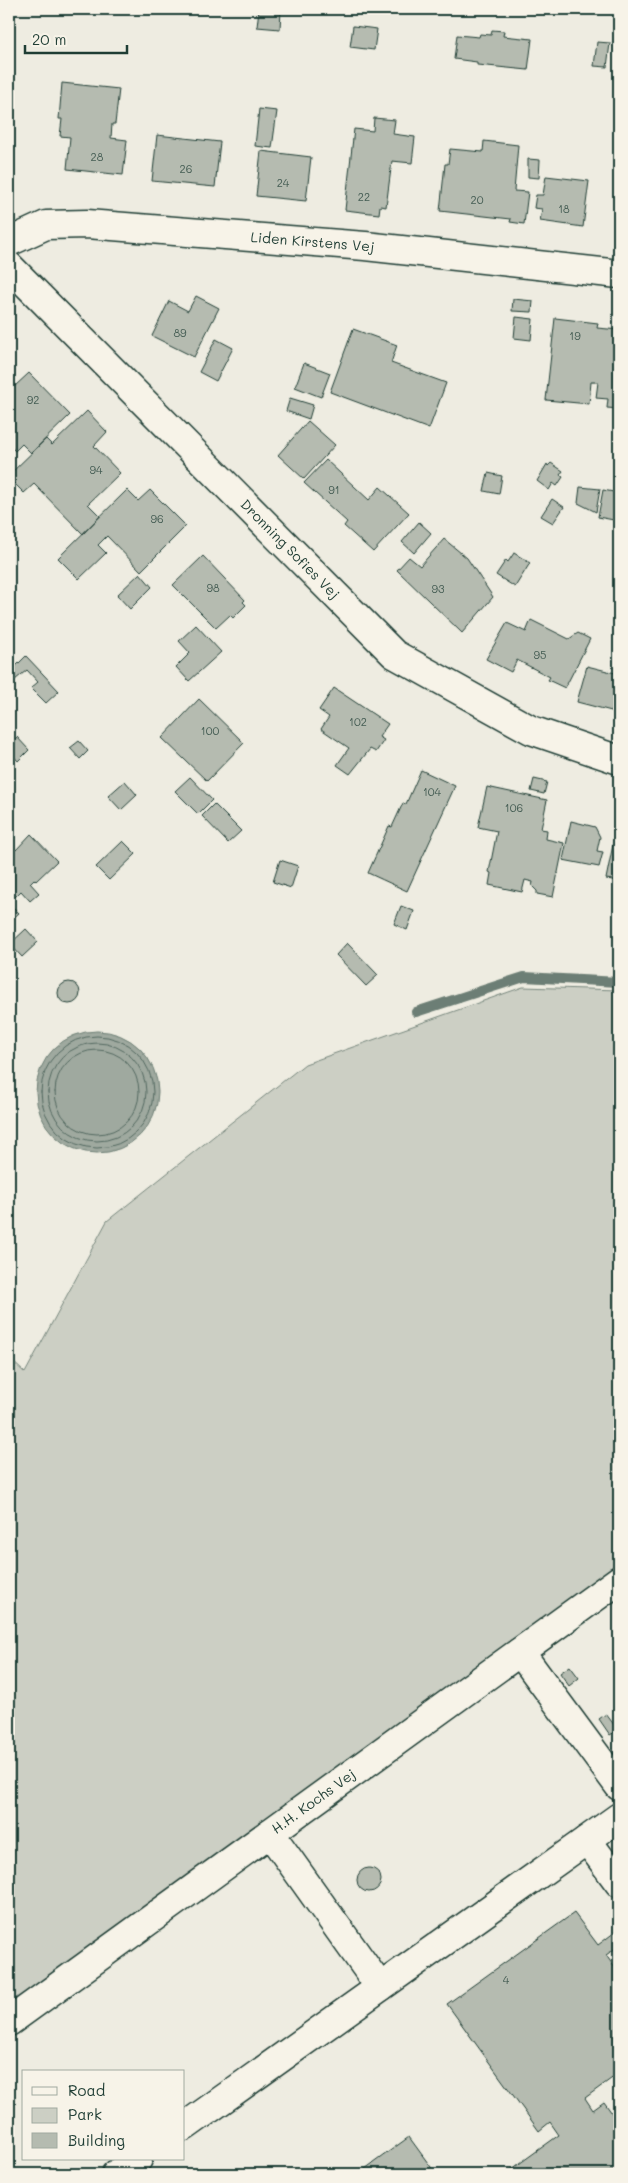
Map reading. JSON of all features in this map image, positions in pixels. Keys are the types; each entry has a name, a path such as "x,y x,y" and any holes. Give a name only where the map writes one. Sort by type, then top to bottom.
{"street":[{"name":"Liden Kirstens Vej","path":"9,242 46,225 87,224 365,246 619,274"},
{"name":"Dronning Sofies Vej","path":"9,266 394,654 531,730 619,760"},
{"name":"H.H. Kochs Vej","path":"9,2022 619,1580"},
{"path":"520,1652 619,1786"},
{"path":"185,2126 619,1817"},
{"path":"270,1833 380,1987"},
{"path":"587,1840 619,1883"},
{"path":"116,2174 137,2160"}],"green space":[{"path":"523,987 619,990 619,1571 9,2004 9,1358 25,1373 107,1221 305,1064"}],"water":[{"path":"97,1031 109,1032 120,1036 140,1049 153,1069 157,1080 157,1104 153,1115 140,1135 120,1148 109,1152 97,1153 85,1152 74,1148 54,1135 41,1115 37,1104 36,1092 37,1080 41,1069 54,1049 74,1036 85,1032"}],"building":[{"path":"259,9 281,10 280,29 257,27"},
{"path":"353,26 377,29 374,50 350,47"},
{"path":"492,30 504,31 503,36 532,39 528,70 477,65 477,62 454,59 457,35 479,37 480,34 491,35"},
{"path":"597,42 610,43 607,67 594,66"},
{"path":"62,83 119,89 115,124 112,124 111,138 127,140 123,175 67,169 70,137 60,136 62,119 59,119"},
{"path":"259,109 277,111 272,148 255,146"},
{"path":"374,118 395,120 393,134 415,137 412,163 392,161 386,207 380,206 379,214 345,210 354,129 373,131"},
{"path":"157,135 220,142 215,187 152,181"},
{"path":"484,141 518,145 514,191 528,192 524,224 510,222 511,219 440,211 445,164 448,164 450,149 483,152"},
{"path":"261,151 311,157 306,201 256,196"},
{"path":"528,159 540,160 539,178 528,177"},
{"path":"546,176 589,181 583,227 540,221 542,209 534,208 536,195 543,195"},
{"path":"196,296 219,308 194,357 152,336 169,301 188,311"},
{"path":"513,299 533,301 532,312 512,311"},
{"path":"516,317 533,319 531,340 514,338"},
{"path":"555,318 598,323 597,328 619,330 619,409 607,408 608,399 596,398 598,382 591,382 589,404 546,400"},
{"path":"353,329 397,345 391,363 446,383 429,429 330,392"},
{"path":"216,339 233,348 216,381 199,372"},
{"path":"304,363 330,373 321,397 295,387"},
{"path":"29,373 70,415 31,453 22,444 15,451 9,445 9,380 15,386"},
{"path":"290,398 313,405 309,419 286,411"},
{"path":"87,411 107,432 94,446 120,473 88,504 100,516 83,534 34,484 24,493 9,478 9,475 46,439 52,445"},
{"path":"308,421 335,445 304,479 278,455"},
{"path":"326,460 369,500 380,487 409,513 373,552 344,526 347,522 304,483"},
{"path":"551,463 563,471 560,475 563,477 557,486 553,483 549,490 537,481 547,464 548,466"},
{"path":"488,473 502,476 499,494 484,491"},
{"path":"580,487 600,489 596,512 578,503"},
{"path":"127,490 138,501 150,490 186,526 141,571 107,536 98,545 106,553 79,579 58,558"},
{"path":"603,490 619,493 619,521 598,517"},
{"path":"552,499 564,507 553,523 541,516"},
{"path":"419,522 431,533 414,553 402,542"},
{"path":"444,539 467,558 493,597 462,633 397,570 409,557 420,566"},
{"path":"514,553 530,563 515,587 496,575 506,560 508,562"},
{"path":"203,556 245,600 243,602 246,605 233,618 230,615 216,628 173,585"},
{"path":"140,573 152,587 130,609 117,595"},
{"path":"531,620 569,639 578,633 590,639 565,688 548,680 550,677 517,660 511,672 486,659 507,623 526,632"},
{"path":"196,625 221,652 189,681 176,667 190,653 179,641"},
{"path":"26,656 59,691 46,703 31,688 38,682 27,670 9,685 9,673"},
{"path":"619,659 619,713 577,702 587,666 615,673"},
{"path":"334,688 388,724 379,737 384,740 376,752 370,749 350,774 337,765 349,748 321,729 329,717 319,710"},
{"path":"199,699 244,743 207,781 162,738"},
{"path":"17,737 29,750 18,761 9,751 9,744"},
{"path":"79,741 88,751 80,759 70,748"},
{"path":"421,770 455,786 407,891 368,873 389,826 392,827 403,803 406,804"},
{"path":"190,777 212,800 198,814 175,791"},
{"path":"534,779 547,782 544,794 531,791"},
{"path":"125,781 137,795 121,810 108,796"},
{"path":"487,787 547,800 541,829 547,830 546,839 564,843 553,897 537,894 537,891 532,886 533,882 525,880 522,892 489,885 491,873 489,872 497,831 478,827"},
{"path":"214,804 241,831 228,843 202,816"},
{"path":"571,821 595,827 600,837 597,851 603,852 599,867 563,860"},
{"path":"617,825 619,826 619,881 606,879"},
{"path":"31,834 57,861 36,881 34,879 30,883 39,893 30,901 21,891 9,903 9,842 16,850"},
{"path":"123,841 136,854 109,880 96,867"},
{"path":"280,860 298,866 291,888 273,882"},
{"path":"9,903 19,913 9,922"},
{"path":"401,906 414,911 407,930 394,924"},
{"path":"26,929 38,942 22,957 10,944"},
{"path":"347,943 378,975 366,986 336,955"},
{"path":"69,982 77,985 80,993 77,1001 69,1004 61,1001 58,993 61,985"},
{"path":"570,1666 579,1678 569,1686 560,1673"},
{"path":"606,1714 618,1730 610,1735 599,1719"},
{"path":"369,1868 378,1871 381,1880 378,1889 369,1892 360,1889 357,1880 360,1871"},
{"path":"574,1913 598,1945 619,1929 619,1946 606,1955 619,1974 619,2073 585,2098 593,2110 604,2102 619,2123 619,2174 505,2174 559,2135 550,2122 539,2131 447,2004"},
{"path":"409,2137 436,2174 358,2174"}],"waterway":[{"path":"416,1012 524,977 619,982"}]}
